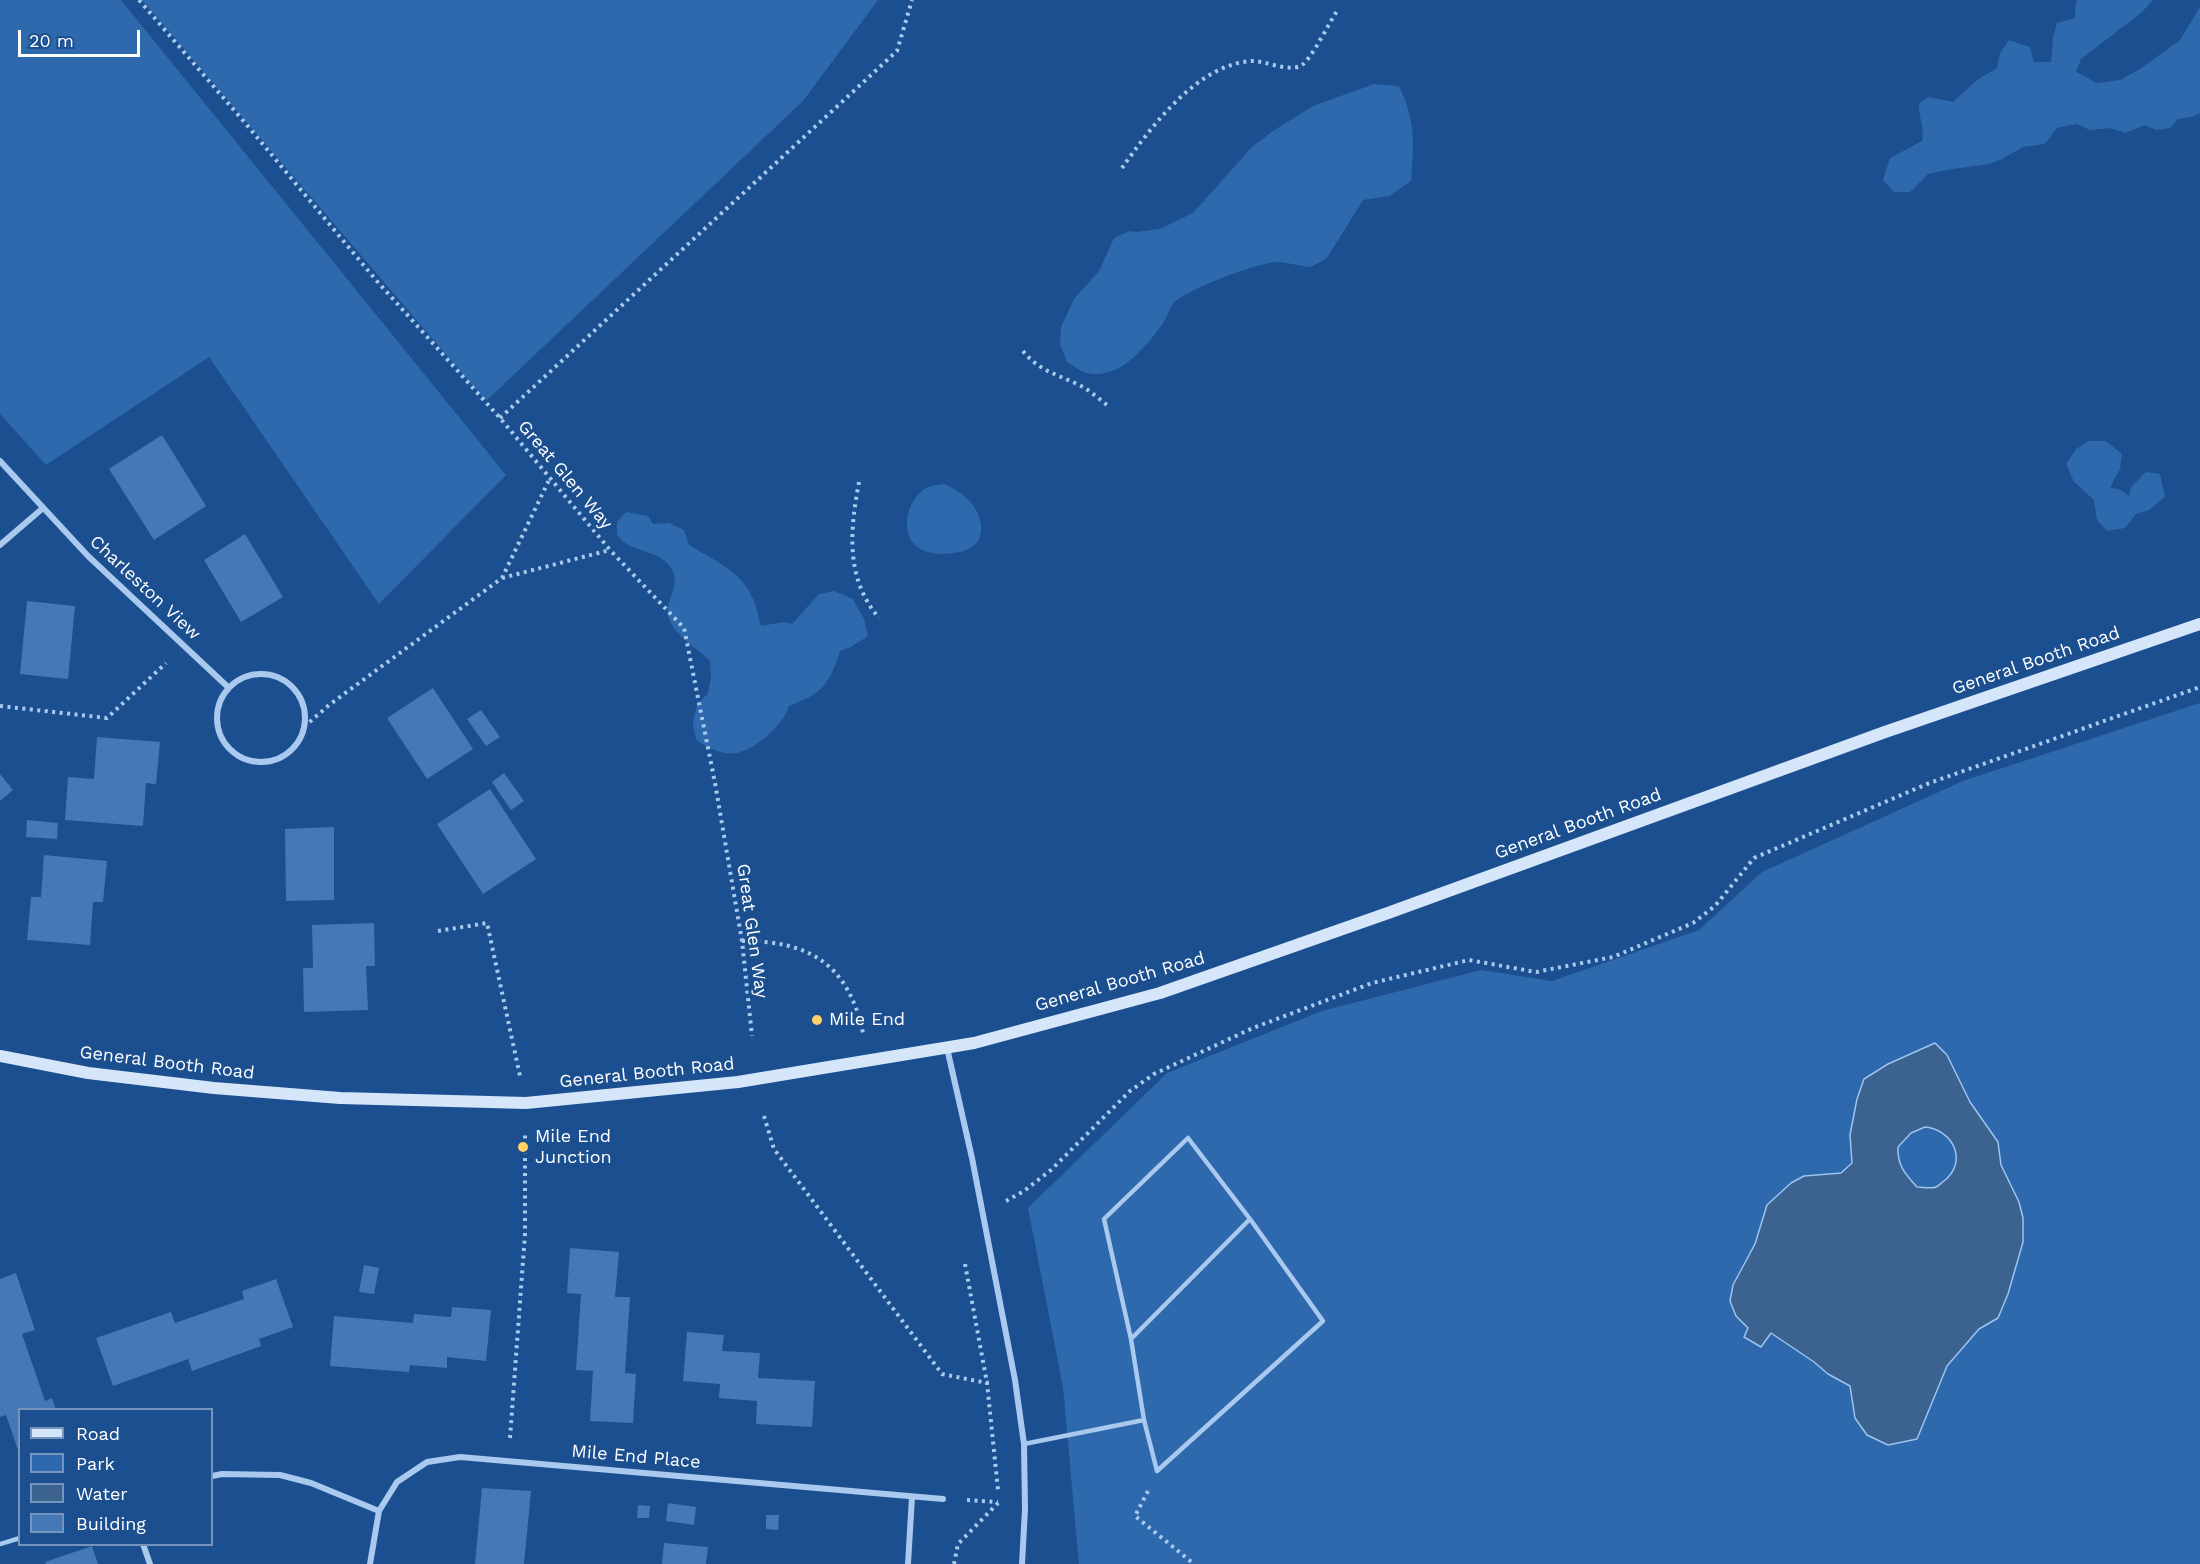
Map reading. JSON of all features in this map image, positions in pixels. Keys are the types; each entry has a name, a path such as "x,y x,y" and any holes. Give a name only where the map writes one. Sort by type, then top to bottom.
{"street":[{"name":"Charleston View","path":"0,461 88,556 229,688"},
{"path":"0,545 43,508"},
{"name":"General Booth Road","path":"0,1056 88,1073 214,1088 340,1098 526,1103 738,1082 947,1048 1160,993 1388,913 1885,732 2200,624"},
{"path":"254,674 268,674 293,687 301,699 305,712 304,727 300,738 281,756 269,761 255,761 243,757 228,745 218,727 221,699 240,679 254,674"},
{"path":"947,1048 985,1223 1015,1380 1024,1444 1025,1509 1022,1564"},
{"name":"Mile End Place","path":"370,1564 379,1511 397,1482 427,1462 460,1457 943,1498"},
{"path":"213,1476 280,1475 311,1483 379,1511"},
{"path":"908,1564 912,1497"},
{"path":"143,1546 150,1564"}],"lane":[{"path":"1188,1138 1250,1220 1323,1321 1157,1471 1144,1420 1131,1339 1104,1220 1188,1138"},
{"path":"1131,1339 1250,1220"},
{"path":"1024,1444 1144,1420"},
{"path":"0,1545 18,1539"}],"path":[{"path":"139,0 376,280 500,418"},
{"name":"Great Glen Way","path":"753,1036 742,941 715,783 684,628 610,550 500,418 897,51 912,0"},
{"path":"1122,168 1160,119 1213,72 1230,64 1253,61 1292,68 1303,65 1337,11"},
{"path":"1023,351 1039,367 1076,383 1107,405"},
{"path":"502,578 550,478"},
{"path":"859,482 853,515 856,578 879,618"},
{"path":"304,727 329,705 502,578 610,550"},
{"path":"0,706 106,718 184,646"},
{"path":"985,1223 1008,1216 1005,1202 1024,1191 1051,1170 1131,1091 1154,1074 1253,1028 1372,983 1469,960 1536,972 1613,957 1693,923 1714,906 1754,858 1927,784 2200,687"},
{"path":"438,931 487,923 526,1103 525,1234 509,1461"},
{"path":"742,941 761,941 792,946 822,958 846,985 860,1016 869,1060"},
{"path":"764,1116 774,1149 942,1374 987,1383"},
{"path":"964,1259 987,1383 999,1502"},
{"path":"1157,1471 1135,1516 1194,1564"},
{"path":"943,1498 999,1502"},
{"path":"954,1564 958,1544 999,1502"}],"green space":[{"path":"0,0 121,0 506,475 379,604 209,357 46,465 0,414"},
{"path":"142,0 878,0 803,101 486,401"},
{"path":"2153,0 2141,13 2081,59 2076,72 2097,83 2120,80 2140,69 2180,40 2200,7 2200,113 2178,119 2170,128 2156,130 2145,125 2125,133 2111,128 2090,130 2076,124 2057,128 2045,144 2023,147 1989,164 1928,174 1910,192 1894,192 1883,180 1890,158 1922,141 1919,103 1929,97 1953,102 1977,80 1997,68 2000,53 2009,40 2030,47 2034,62 2051,62 2057,23 2075,18 2076,1"},
{"path":"1374,84 1399,86 1405,99 1412,132 1411,181 1389,196 1363,200 1327,258 1311,267 1279,262 1257,266 1224,277 1181,297 1174,303 1149,342 1131,360 1110,372 1087,373 1067,362 1060,344 1061,327 1074,299 1099,271 1114,238 1130,231 1160,229 1193,213 1252,147 1273,131 1313,106"},
{"path":"2089,441 2106,441 2122,454 2120,469 2110,488 2119,489 2129,496 2131,487 2146,472 2160,474 2165,497 2149,510 2136,514 2125,528 2107,531 2097,520 2094,500 2074,482 2066,464 2076,449"},
{"path":"945,484 968,499 974,506 981,522 980,537 976,544 960,552 932,553 918,548 912,541 908,533 908,514 917,496 924,489"},
{"path":"626,512 648,516 653,524 669,523 684,530 689,545 726,567 742,581 754,602 761,626 783,622 792,624 819,594 834,591 853,599 864,619 868,636 840,651 832,672 823,686 810,697 789,706 781,721 761,741 732,754 705,745 696,740 693,723 697,705 708,693 711,677 710,661 683,638 670,621 668,608 675,581 671,568 659,557 629,545 617,534 617,522"},
{"path":"2200,703 2200,1564 1079,1564 1063,1387 1028,1208 1167,1073 1322,1011 1481,970 1552,981 1699,930 1762,872 1963,781"}],"water":[{"path":"1935,1043 1947,1055 1970,1102 1998,1142 2001,1165 2019,1202 2023,1218 2023,1242 2008,1294 1998,1318 1979,1329 1947,1366 1917,1439 1888,1445 1867,1435 1855,1418 1850,1386 1828,1374 1771,1333 1761,1347 1744,1337 1748,1328 1736,1316 1730,1301 1733,1285 1755,1244 1767,1205 1791,1183 1804,1176 1841,1173 1852,1163 1850,1135 1857,1099 1864,1079 1888,1064","holes":["1925,1127 1935,1129 1950,1140 1956,1156 1955,1165 1951,1173 1937,1187 1917,1187 1903,1169 1898,1147 1911,1133"]}],"building":[{"path":"162,435 206,506 154,540 109,469"},
{"path":"245,534 283,597 241,622 204,560"},
{"path":"27,601 75,606 68,679 20,674"},
{"path":"433,688 473,749 427,779 387,718"},
{"path":"481,710 500,737 486,746 467,719"},
{"path":"97,737 160,742 156,784 146,783 143,826 65,820 68,777 94,779"},
{"path":"504,773 524,801 511,810 492,782"},
{"path":"0,774 13,790 0,801"},
{"path":"490,789 536,859 483,894 437,824"},
{"path":"27,820 58,823 57,839 26,837"},
{"path":"334,827 334,900 286,901 285,829"},
{"path":"44,855 107,861 103,902 93,902 90,945 27,940 31,897 41,897"},
{"path":"374,923 375,966 366,966 368,1010 304,1012 303,968 313,968 312,925"},
{"path":"570,1248 619,1252 615,1297 630,1297 625,1373 636,1374 633,1423 590,1421 593,1371 576,1370 581,1294 567,1293"},
{"path":"364,1265 379,1268 374,1294 359,1292"},
{"path":"16,1273 35,1330 22,1334 45,1401 52,1398 55,1408 18,1408 18,1450 6,1415 0,1417 0,1279"},
{"path":"276,1279 293,1327 259,1339 261,1346 192,1371 188,1359 113,1386 96,1338 171,1312 175,1323 244,1299 242,1291"},
{"path":"452,1307 491,1310 486,1361 447,1357 447,1368 410,1365 409,1372 330,1366 334,1316 413,1323 414,1314 451,1317"},
{"path":"687,1332 724,1335 722,1351 760,1353 758,1378 815,1381 812,1427 756,1424 757,1401 719,1398 720,1384 683,1381"},
{"path":"482,1488 531,1491 524,1564 475,1564"},
{"path":"668,1503 696,1507 694,1525 666,1521"},
{"path":"638,1505 650,1506 649,1518 637,1518"},
{"path":"766,1515 779,1515 778,1530 766,1529"},
{"path":"664,1543 708,1547 706,1564 662,1564"},
{"path":"92,1546 98,1564 46,1564 45,1562"}],"place":[{"name":"Mile End","path":"817,1020"},
{"name":"Mile End Junction","path":"523,1147"}]}
